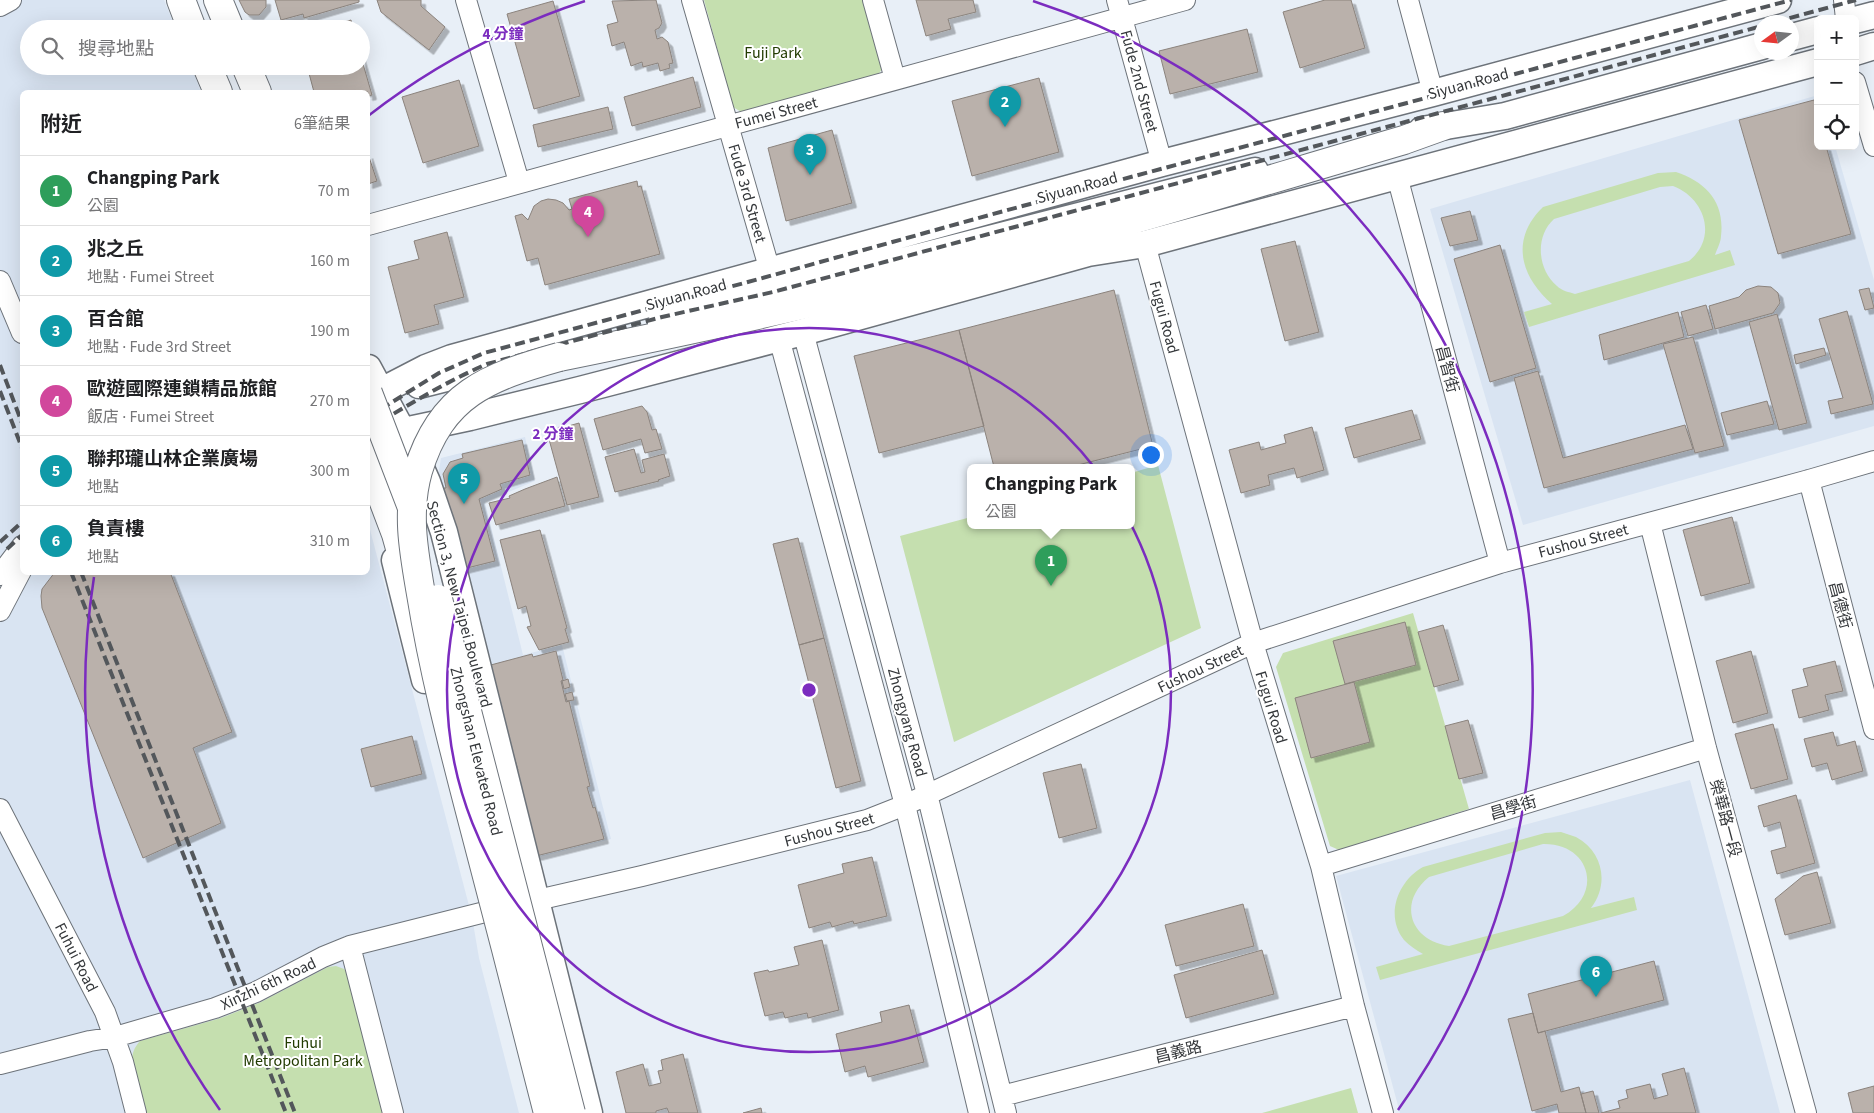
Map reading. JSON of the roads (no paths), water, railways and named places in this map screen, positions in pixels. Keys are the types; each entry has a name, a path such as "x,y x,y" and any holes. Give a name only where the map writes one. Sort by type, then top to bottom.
{"highway":[{"path":"181,0 189,20"},
{"path":"201,0 209,20"},
{"path":"218,0 226,20"},
{"path":"211,75 217,90"},
{"path":"231,75 237,90"},
{"path":"250,75 256,90"},
{"path":"440,695 425,621 412,538 411,511 418,471 433,436 448,413 463,396 482,384 503,374 559,357 697,329 951,269 1085,233 1367,151 1443,126"},
{"name":"Zhongshan Elevated Road","path":"372,394 424,545 571,1113"},
{"name":"Zhongshan Elevated Road","path":"370,445 440,695 548,1113"}],"main road":[{"path":"169,0 177,20"},
{"path":"226,0 234,20"},
{"name":"Siyuan Road","path":"372,394 452,358 1162,163 1778,0"},
{"path":"1859,19 1874,15"},
{"path":"1799,35 1814,31"},
{"path":"1859,51 1874,46"},
{"name":"Siyuan Road","path":"372,394 420,385 1403,133 1505,116 1754,48"},
{"name":"Siyuan Road","path":"370,442 404,431 544,399 791,335 1088,253 1145,244 1814,63"},
{"path":"1513,71 1561,101"},
{"path":"199,75 205,90"},
{"path":"257,75 263,90"},
{"name":"Siyuan Road","path":"1088,253 1147,228 1410,156 1505,116"},
{"name":"Section 3, New Taipei Boulevard","path":"370,381 372,394 404,431 427,482 444,532 589,1113"},
{"path":"370,426 372,394"},
{"name":"Section 3, New Taipei Boulevard","path":"370,444 407,529 496,909 536,1113"},
{"name":"Section 3, New Taipei Boulevard","path":"370,475 496,909 560,1113"}],"street":[{"path":"0,6 11,0"},
{"path":"466,0 519,182"},
{"name":"Fude 3rd Street","path":"692,0 770,271"},
{"path":"873,0 895,79"},
{"name":"Fumei Street","path":"370,224 895,79 1120,8 1185,0"},
{"path":"1408,0 1432,93"},
{"path":"1844,0 1846,15"},
{"name":"Fude 2nd Street","path":"1120,8 1162,163"},
{"path":"1859,95 1874,146"},
{"name":"昌智街","path":"1397,176 1500,563"},
{"name":"Fugui Road","path":"1145,244 1253,643 1321,866 1354,1006 1383,1113"},
{"path":"0,281 20,328"},
{"name":"Zhongyang Road","path":"791,335 927,794 1004,1105"},
{"name":"Zhongyang Road","path":"791,335 979,1113"},
{"name":"Fushou Street","path":"536,900 867,820 905,805 1253,643 1500,563 1874,461"},
{"name":"昌德街","path":"1809,480 1874,729"},
{"name":"榮華路一段","path":"1650,523 1706,748 1806,1113"},
{"path":"0,575 20,549"},
{"path":"0,611 20,573"},
{"name":"昌學街","path":"1321,866 1706,748"},
{"name":"Fuhui Road","path":"0,809 105,1012 115,1037 136,1113"},
{"name":"Xinzhi 6th Road","path":"0,1064 115,1037 224,1005 256,992 350,946 536,900"},
{"path":"350,946 393,1113"},
{"name":"昌義路","path":"1004,1105 1354,1006"}],"railway":[{"path":"370,416 439,373 484,353 1004,211 1791,0"},
{"path":"1799,15 1856,0"},
{"path":"370,428 441,386 487,364 662,317 773,292 1754,28"},
{"path":"0,365 20,418"},
{"path":"0,391 20,443"},
{"path":"0,542 20,524"},
{"path":"7,549 20,537"},
{"path":"72,575 286,1113"},
{"path":"82,575 295,1113"}],"place":[{"name":"兆之丘","path":"1005,127"},
{"name":"百合館","path":"810,175"},
{"name":"歐遊國際連鎖精品旅館","path":"588,237"},
{"name":"聯邦瓏山林企業廣場","path":"464,504"},
{"name":"Changping Park","path":"1051,586"},
{"name":"負責樓","path":"1596,997"}],"park label":[{"name":"Fuji Park","path":"773,52"},
{"name":"Fuhui Metropolitan Park","path":"303,1051"}]}
